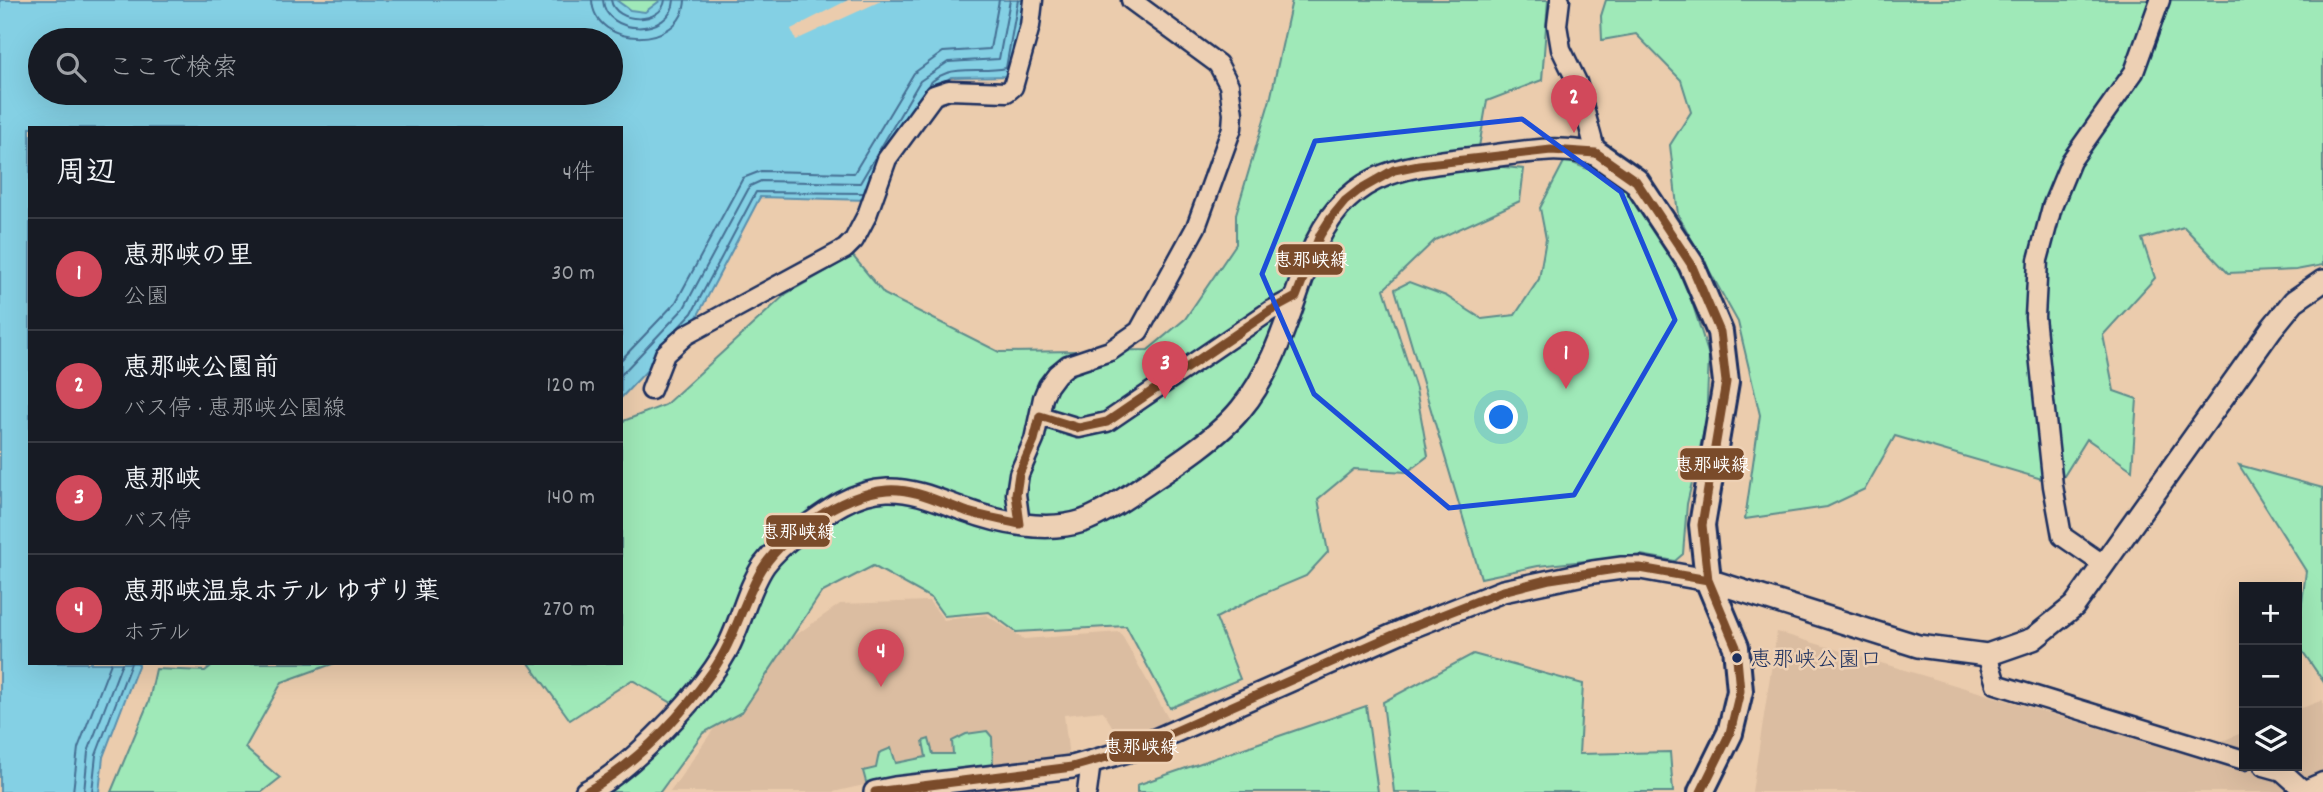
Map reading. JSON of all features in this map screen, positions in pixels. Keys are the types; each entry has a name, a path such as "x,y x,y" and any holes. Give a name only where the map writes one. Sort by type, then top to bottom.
{"main road":[{"path":"1596,153 1636,181 1691,264 1720,332 1726,382 1702,525 1708,580 1736,647 1740,691 1730,733 1701,792"}],"street":[{"path":"651,390 665,354 686,335 845,249 854,240 867,215 887,159 934,95 949,90 1007,92 1013,87 1030,26 1033,0"},
{"path":"1020,524 1016,494 1019,474 1034,440 1043,398 1057,374 1068,365 1110,351 1139,331 1196,227 1232,128 1233,114 1228,85 1218,64 1131,0"},
{"path":"586,792 629,761 693,696 725,652 764,565 793,536 830,510 847,500 886,490 915,493 969,512 1020,524 1066,525 1084,521 1128,496 1226,425 1241,409 1271,360 1320,235 1345,201 1359,190 1394,170 1433,163 1551,150 1596,153 1577,82 1561,49 1557,26 1560,0"},
{"path":"2104,565 2062,536 2053,486 2035,317 2038,260 2052,207 2071,161 2134,72 2160,0"},
{"path":"875,792 1091,762 1135,748 1409,628 1503,591 1550,579 1622,568 1640,568 1708,580 1917,646 1987,655 2033,639 2074,606 2272,328 2294,301 2323,281"},
{"path":"1040,416 1079,428 1107,422 1270,310 1296,297"},
{"path":"1987,655 1996,684 2239,758"},
{"path":"1087,792 1091,762"},
{"path":"2282,771 2301,791 2323,782"}],"highlighted area":[{"path":"1522,119 1621,192 1675,320 1574,495 1449,508 1314,394 1262,274 1315,141"}],"shaded area":[{"path":"929,601 944,620 986,615 1024,639 1120,632 1169,720 1121,741 1103,711 1064,715 1069,758 895,778 833,792 670,792 762,659 840,604"},
{"path":"1777,632 2189,755 2239,734 2239,771 2302,771 2302,708 2323,700 2323,775 2289,792 1752,792"}],"green space":[{"path":"587,0 687,0 672,32"},
{"path":"1292,0 1548,0 1542,80 1487,101 1476,164 1524,169 1520,201 1435,240 1384,289 1416,389 1428,456 1407,472 1354,469 1318,499 1328,552 1306,576 1256,597 1216,618 1240,679 1170,708 1126,626 1016,632 989,612 944,616 931,598 873,566 821,593 742,712 703,733 660,792 602,792 689,713 632,680 570,720 530,665 623,665 623,421 665,405 786,294 853,256 884,294 999,352 1148,350 1185,319 1236,244 1236,214 1271,96"},
{"path":"1606,0 2323,0 2323,265 2296,270 2228,273 2184,227 2142,239 2155,278 2103,335 2114,391 2137,399 2132,470 2087,439 2059,484 1895,436 1865,489 1827,507 1745,519 1760,415 1738,322 1678,215 1670,145 1691,112 1681,80 1636,34 1602,40 1601,16"},
{"path":"1565,160 1621,182 1686,283 1709,356 1706,422 1687,504 1683,554 1675,561 1641,555 1538,566 1481,578 1395,289 1409,282 1446,296 1482,319 1515,315 1539,279 1546,239 1540,208"},
{"path":"2239,465 2323,488 2323,681 2302,650 2302,603 2306,571"},
{"path":"1473,654 1583,684 1579,754 1670,752 1673,792 1394,792 1383,702"},
{"path":"212,665 329,665 282,682 245,748 280,778 262,792 111,792 149,701 156,669 205,671"},
{"path":"1366,706 1378,792 1137,792 1137,785"},
{"path":"987,731 992,737 993,766 866,782 863,771 876,768 879,753 891,748 896,763 926,757 923,741 929,739 933,754 953,754 952,741 966,734"}],"water":[{"path":"0,0 616,0 630,10 645,12 661,0 1025,0 1012,76 951,77 931,93 868,200 760,197 697,317 623,396 623,126 28,126 28,665 138,665 103,757 99,792 0,792"}],"pier":[{"path":"848,0 883,0 796,40 791,29"}],"transit line":[{"name":"恵那峡線","path":"586,792 622,768 671,723 719,661 767,561 796,532 832,508 870,493 897,490 918,494 974,514 1020,524 1016,494 1019,474 1034,440 1040,416 1079,428 1107,422 1270,311 1296,297 1320,235 1345,201 1359,190 1394,170 1551,150 1596,153 1636,181 1691,264 1720,332 1726,382 1702,525 1708,580 1736,647 1740,691 1730,733 1701,792"},
{"name":"恵那峡線","path":"875,792 1072,767 1135,749 1409,628 1503,591 1550,579 1622,568 1640,568 1708,580"}],"place":[{"name":"恵那峡公園前","path":"1574,133"},
{"name":"恵那峡の里","path":"1566,389"},
{"name":"恵那峡","path":"1165,399"},
{"name":"恵那峡公園口","path":"1737,658"},
{"name":"恵那峡温泉ホテル ゆずり葉","path":"881,687"}]}
